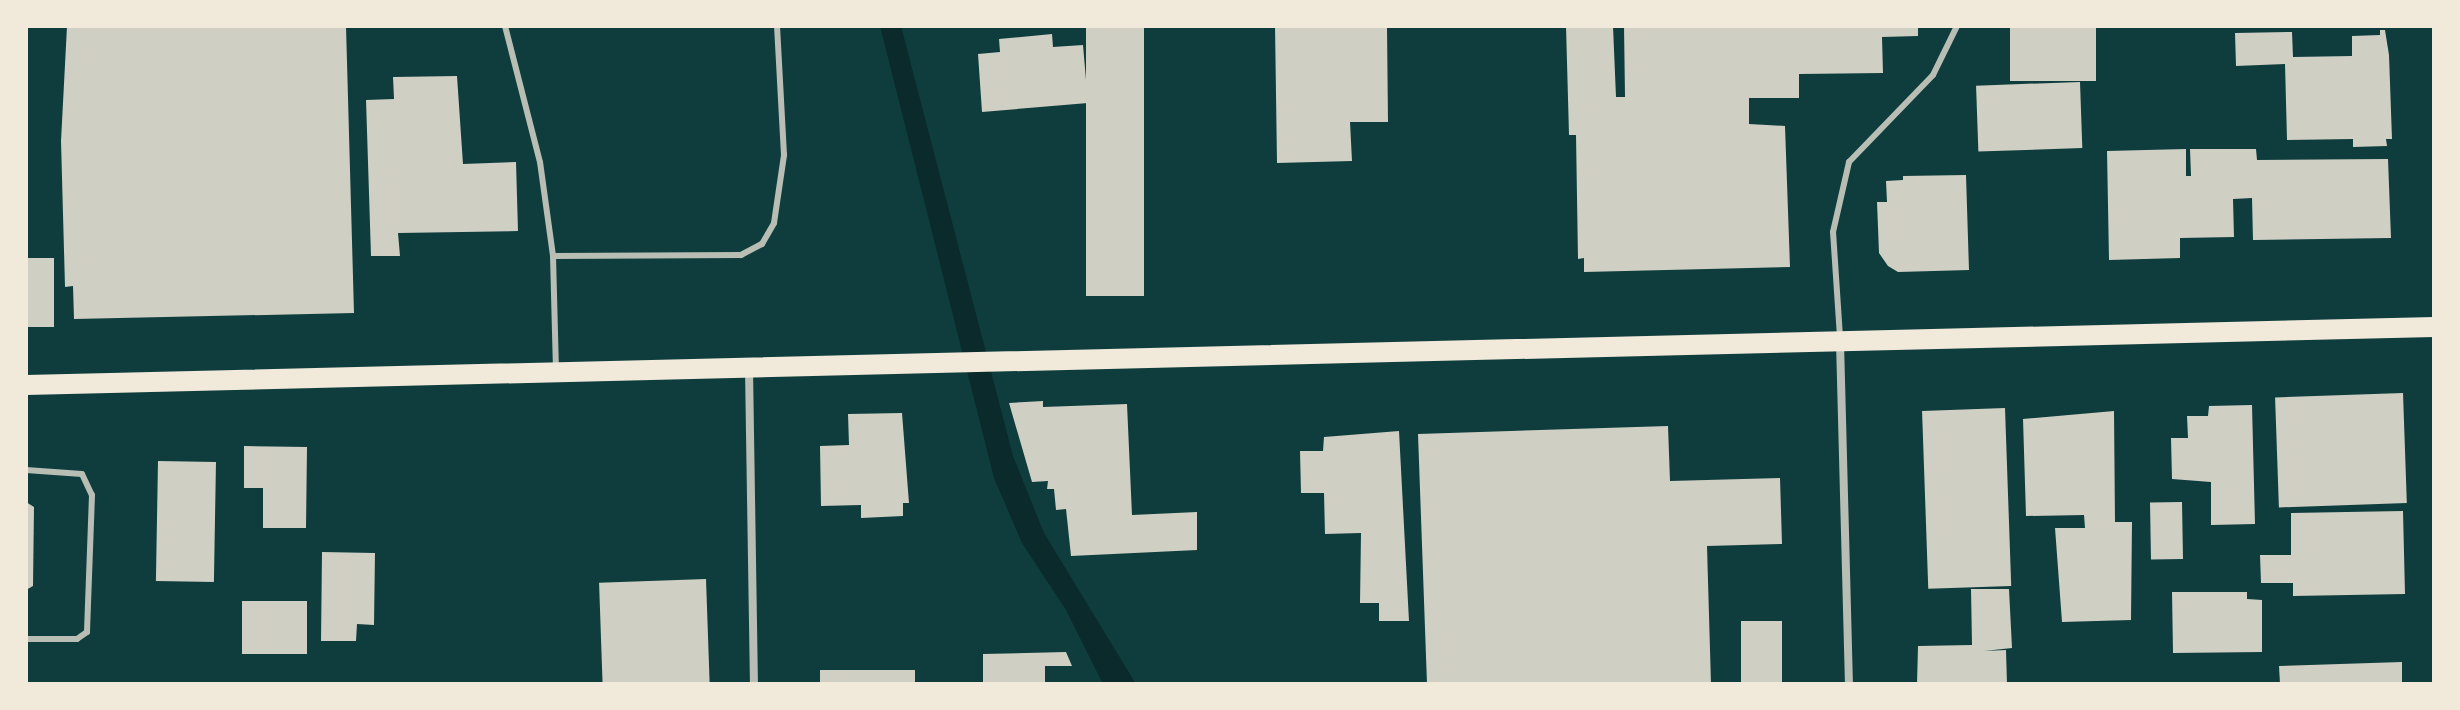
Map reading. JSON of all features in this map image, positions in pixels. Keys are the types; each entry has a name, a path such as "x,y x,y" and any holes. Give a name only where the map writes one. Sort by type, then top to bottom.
{"main road":[{"path":"26,385 2434,327"}],"street":[{"path":"1840,341 1849,684"},
{"path":"749,368 754,684"}],"lane":[{"path":"505,26 540,162 553,256 556,372"},
{"path":"553,256 741,255 762,244 774,223 784,155 777,26"},
{"path":"1840,341 1833,232 1849,162 1933,75 1957,26"},
{"path":"26,470 82,474 92,495 87,632 77,639 26,639"}],"water":[{"path":"880,26 901,26 1013,456 1044,533 1136,684 1103,684 1066,610 1022,543 994,478"}],"building":[{"path":"67,26 346,26 354,313 74,319 73,286 65,287 61,141"},
{"path":"1086,26 1144,26 1144,296 1086,296"},
{"path":"1275,26 1387,26 1388,122 1350,122 1352,161 1277,163"},
{"path":"1566,26 1613,26 1616,97 1625,97 1624,26 1918,26 1918,36 1882,37 1883,73 1799,74 1799,98 1749,98 1749,124 1785,126 1790,267 1584,272 1584,258 1578,259 1576,135 1569,135"},
{"path":"2010,26 2096,26 2096,81 2010,81"},
{"path":"2380,30 2385,30 2389,55 2392,139 2386,139 2387,146 2353,147 2353,139 2287,140 2285,64 2236,66 2235,33 2292,32 2293,57 2352,56 2352,36 2380,35"},
{"path":"1052,34 1053,47 1083,45 1088,103 982,112 978,54 1000,52 999,39"},
{"path":"457,76 463,164 516,162 518,231 398,233 400,256 371,256 366,100 394,99 393,77"},
{"path":"2080,82 2082,148 1978,152 1976,86"},
{"path":"2186,149 2186,176 2191,176 2190,149 2256,149 2257,160 2388,159 2391,238 2253,240 2252,198 2233,199 2234,237 2180,238 2180,258 2109,260 2107,151"},
{"path":"1966,175 1969,270 1898,272 1888,266 1879,253 1877,202 1887,202 1886,181 1903,180 1903,176"},
{"path":"26,258 54,258 54,327 26,327"},
{"path":"2403,393 2407,503 2279,507 2275,397"},
{"path":"1043,401 1043,407 1127,404 1132,515 1197,512 1197,550 1071,556 1066,509 1056,510 1054,489 1047,489 1048,481 1032,482 1009,403"},
{"path":"2252,405 2255,524 2211,525 2211,482 2172,479 2171,438 2188,438 2187,416 2208,416 2209,406"},
{"path":"2005,408 2011,586 1928,589 1922,411"},
{"path":"2114,411 2115,522 2132,522 2131,620 2062,622 2055,528 2085,528 2084,515 2026,516 2023,419"},
{"path":"902,413 909,503 903,503 903,516 861,518 861,505 821,506 820,446 849,445 848,414"},
{"path":"1668,426 1670,481 1780,478 1782,544 1707,546 1711,684 1427,684 1418,434"},
{"path":"1399,431 1409,621 1379,621 1379,603 1360,603 1361,533 1325,534 1324,493 1301,493 1300,451 1323,451 1324,437"},
{"path":"244,446 307,447 306,528 263,528 263,488 244,488"},
{"path":"158,461 216,462 214,582 156,581"},
{"path":"26,502 34,507 33,586 26,590"},
{"path":"2182,502 2183,559 2151,560 2150,503"},
{"path":"2403,511 2405,594 2293,596 2293,583 2261,583 2260,555 2291,555 2291,513"},
{"path":"322,552 375,553 374,625 357,624 356,641 321,641"},
{"path":"706,579 710,684 603,684 599,583"},
{"path":"1971,589 2009,589 2012,648 1984,651 2006,650 2007,684 1917,684 1918,646 1972,645"},
{"path":"2172,592 2247,592 2247,599 2262,600 2262,652 2173,653"},
{"path":"242,601 307,601 307,654 242,654"},
{"path":"1741,621 1782,621 1782,684 1741,684"},
{"path":"1066,652 1072,666 1045,666 1045,684 983,684 983,654"},
{"path":"2402,662 2402,684 2280,684 2279,666"},
{"path":"820,670 915,670 915,684 820,684"}]}
